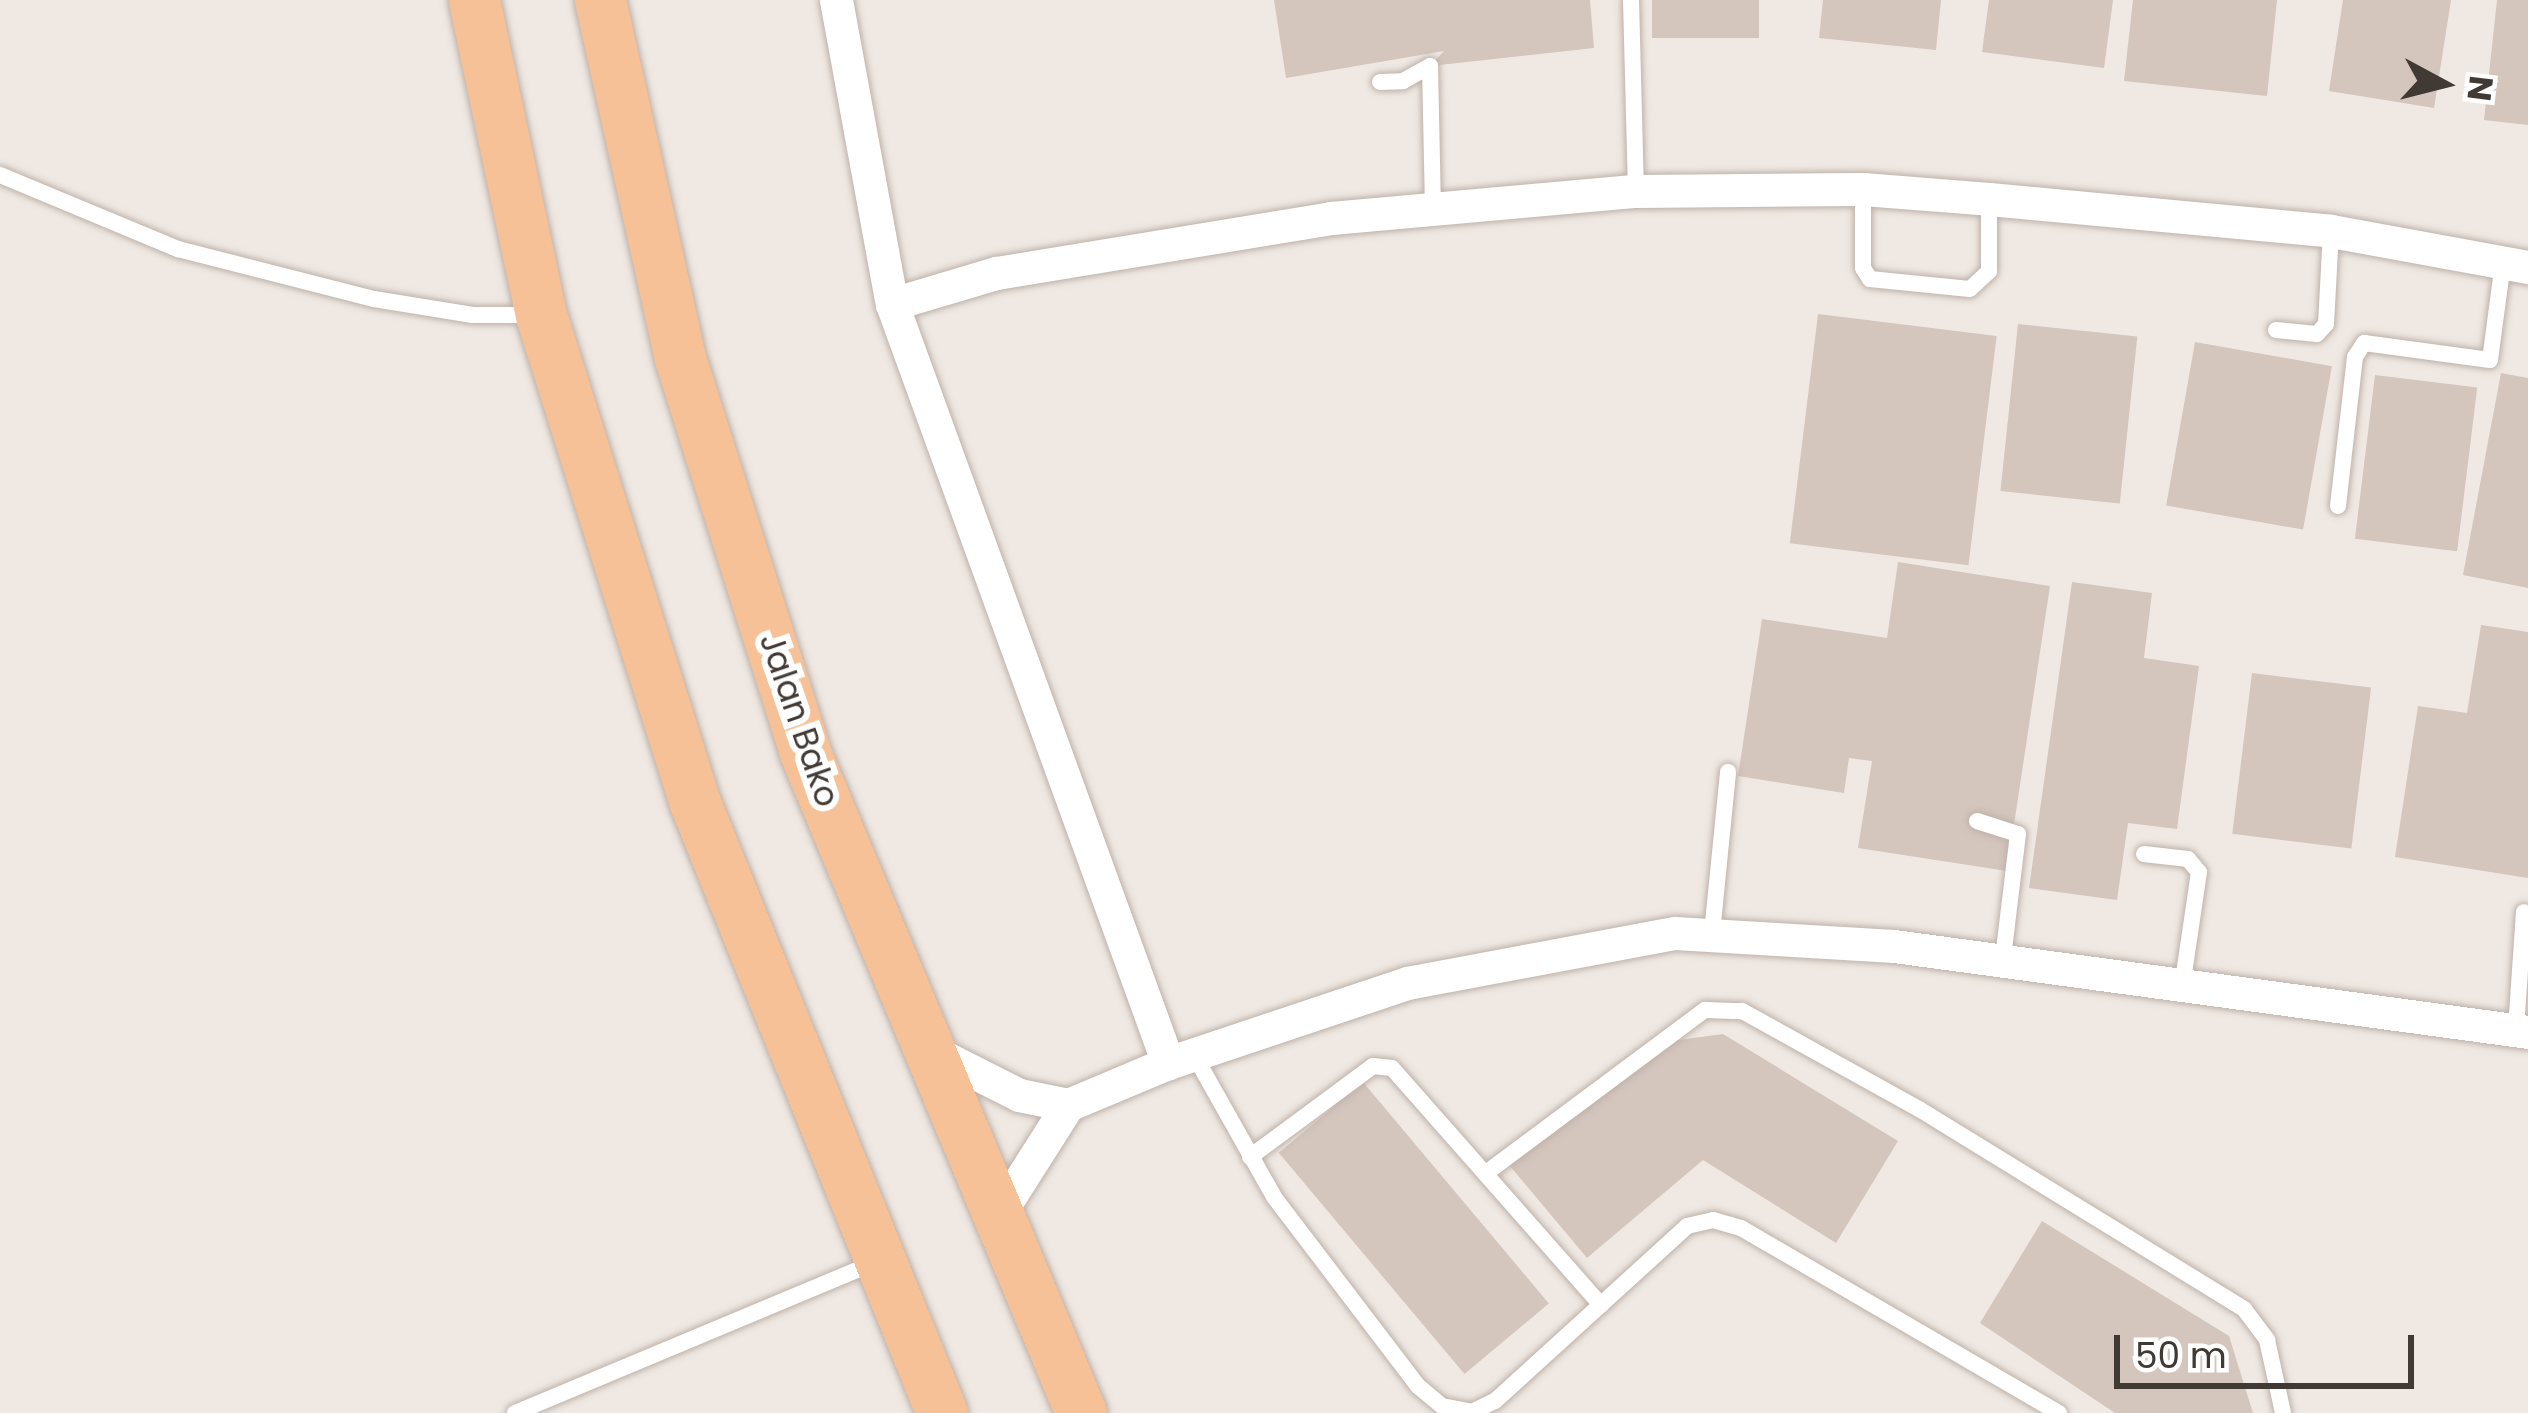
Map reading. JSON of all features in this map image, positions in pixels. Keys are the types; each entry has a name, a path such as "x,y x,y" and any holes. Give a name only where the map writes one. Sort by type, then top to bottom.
{"main road":[{"path":"474,0 541,315 695,802 943,1413"},
{"name":"Jalan Bako","path":"600,0 680,358 804,750 1081,1413"}],"street":[{"path":"836,0 892,304 1180,1058"},
{"path":"892,304 996,272 1433,205 1636,191 1862,189 1989,199 2331,231 2515,265"},
{"path":"932,1051 1018,1095 1068,1105 1180,1058 1407,983 1642,937 1712,933 2003,958 2522,1031"},
{"path":"1000,1212 1068,1105"}],"lane":[{"path":"1631,0 1636,191"},
{"path":"1380,82 1403,81 1430,65 1433,205"},
{"path":"0,175 178,249 330,288 473,315 541,315"},
{"path":"1862,189 1863,268 1870,279 1970,290 1989,271 1989,199"},
{"path":"2276,331 2317,334 2326,325 2331,231"},
{"path":"2338,506 2355,357 2364,343 2490,360 2515,265"},
{"path":"1712,933 1728,772"},
{"path":"1977,821 2018,834 2003,958"},
{"path":"2144,854 2188,859 2199,872 2183,981"},
{"path":"2522,1031 2524,912"},
{"path":"1486,1173 1705,1010 1742,1012 1919,1109 2244,1309 2266,1340 2284,1413"},
{"path":"1180,1058 1418,1386 1442,1406 1484,1408 1687,1226 1724,1221 2059,1413"},
{"path":"1250,1157 1373,1066 1407,1081 1601,1305"},
{"path":"515,1413 879,1261"}],"building":[{"path":"1274,0 1590,0 1594,48 1430,66 1444,51 1286,78"},
{"path":"1652,0 1759,0 1759,38 1652,38"},
{"path":"1823,0 1941,0 1936,50 1819,38"},
{"path":"1989,0 2113,0 2104,68 1982,52"},
{"path":"2133,0 2277,0 2267,96 2124,81"},
{"path":"2343,0 2451,0 2434,108 2329,91"},
{"path":"2497,0 2528,0 2528,125 2484,120"},
{"path":"1818,314 1997,336 1969,565 1790,543"},
{"path":"2018,324 2137,337 2120,504 2000,491"},
{"path":"2195,342 2332,366 2303,530 2166,505"},
{"path":"2501,373 2528,378 2528,588 2463,575"},
{"path":"2375,375 2477,388 2457,551 2355,539"},
{"path":"1898,562 2050,586 2007,871 1858,848 1872,761 1849,758 1844,793 1738,776 1762,619 1887,638"},
{"path":"2072,582 2152,593 2144,658 2199,666 2177,829 2128,823 2117,900 2029,888"},
{"path":"2481,625 2528,632 2528,878 2395,857 2418,706 2467,713"},
{"path":"2252,673 2371,688 2351,848 2232,834"},
{"path":"1723,1034 1898,1141 1836,1243 1703,1160 1587,1258 1504,1159 1664,1042"},
{"path":"1363,1082 1549,1303 1465,1374 1279,1153"},
{"path":"2042,1221 2229,1336 2253,1413 2115,1413 1980,1323"}]}
